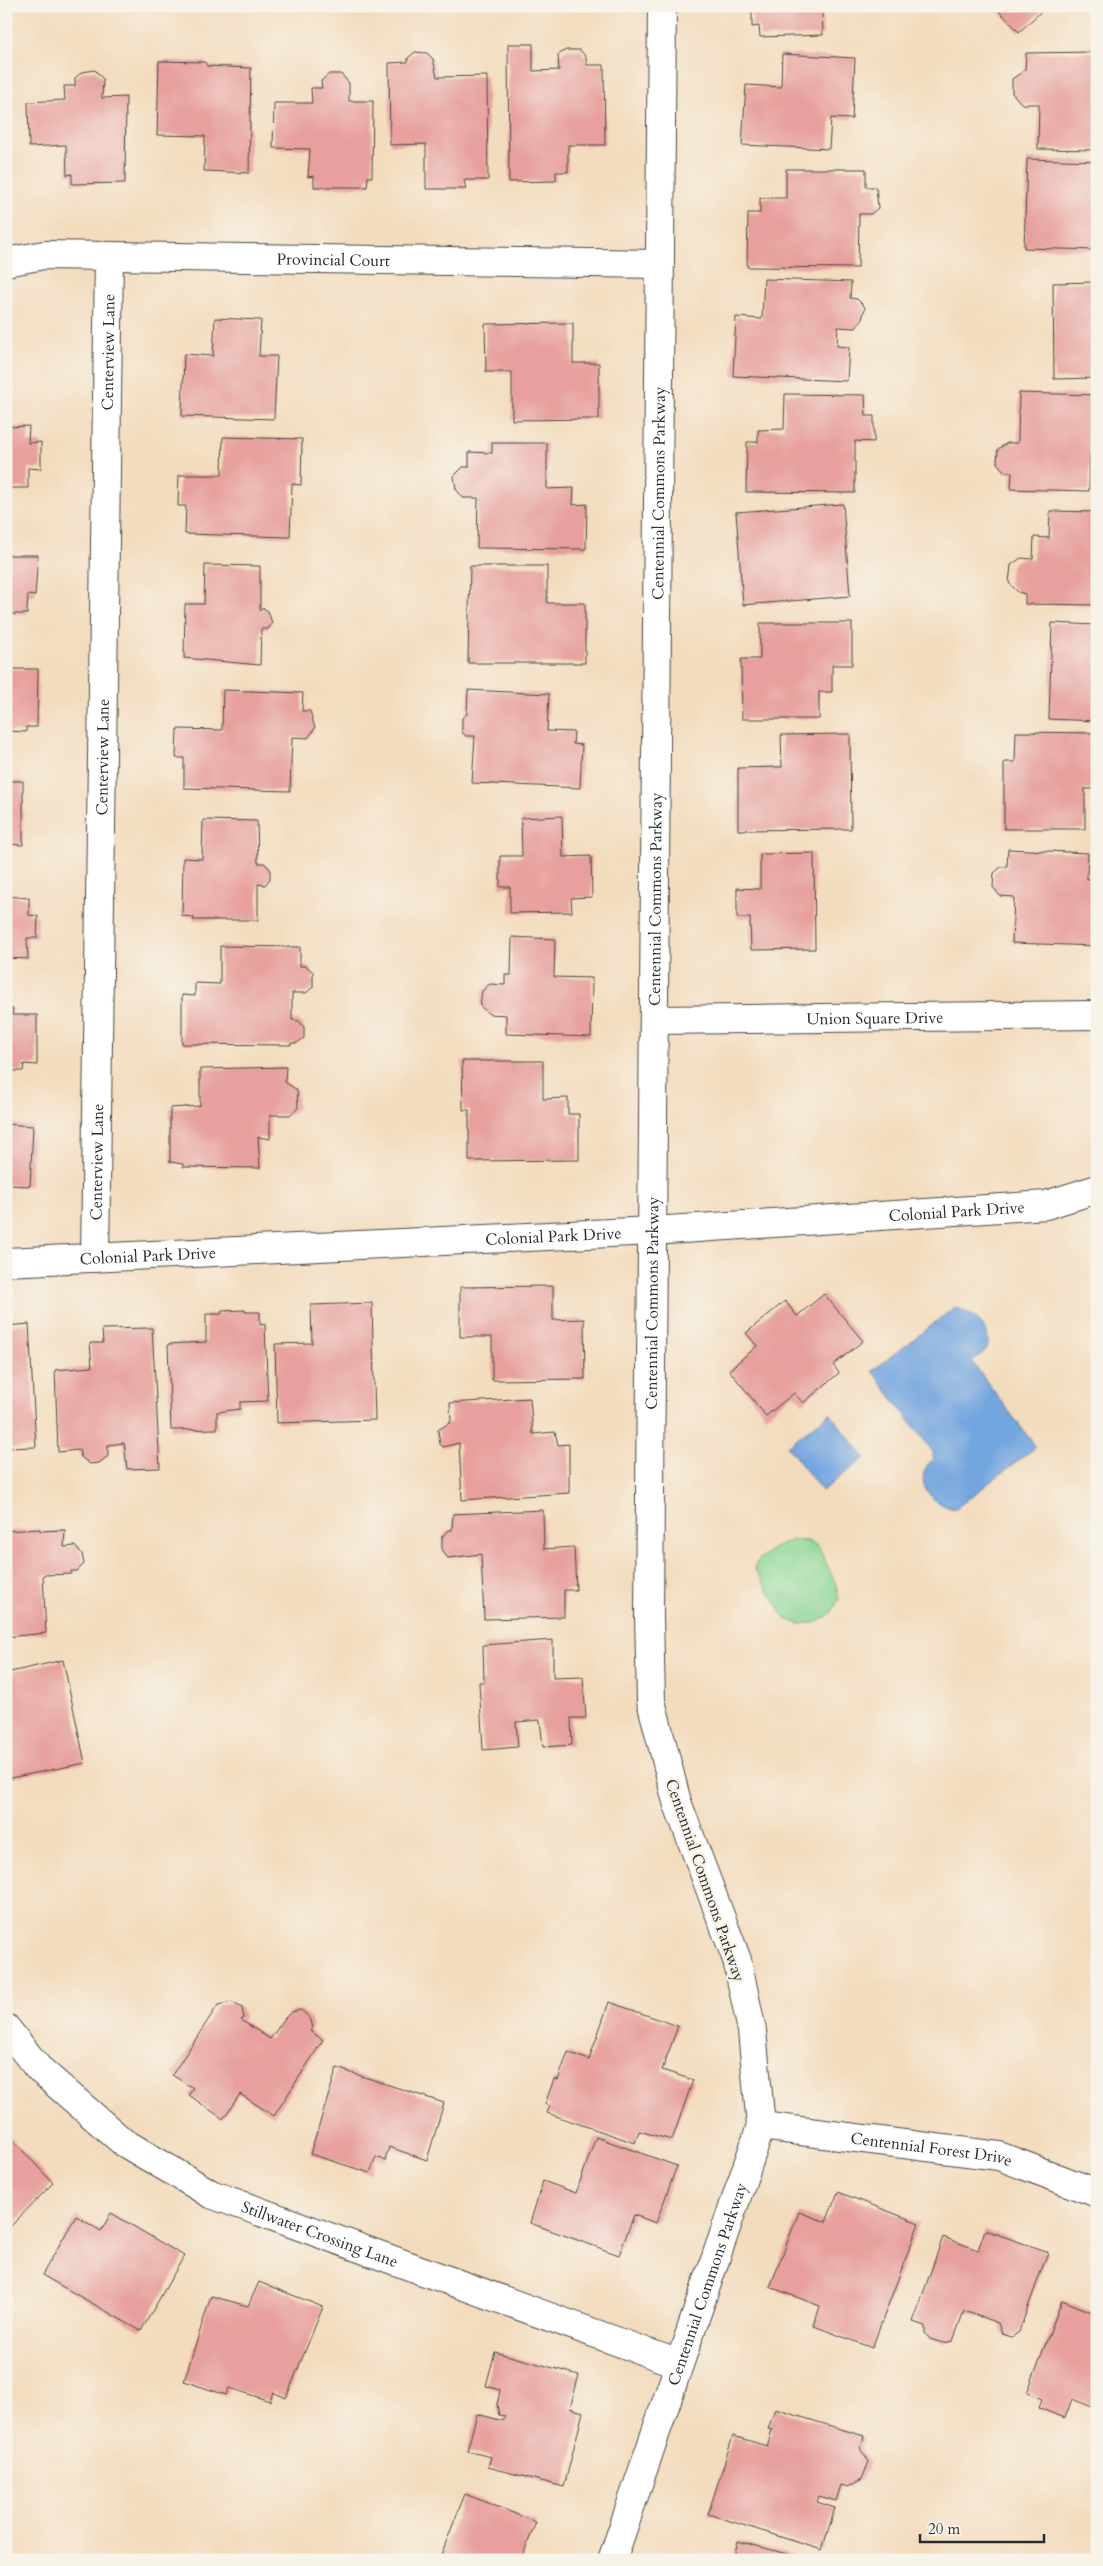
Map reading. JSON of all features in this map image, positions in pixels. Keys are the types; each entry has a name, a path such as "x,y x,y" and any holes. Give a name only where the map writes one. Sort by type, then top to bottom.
{"street":[{"name":"Centennial Commons Parkway","path":"612,2560 761,2126 752,2031 737,1960 677,1802 652,1701 649,1607 662,6"},
{"name":"Provincial Court","path":"6,262 44,255 660,264"},
{"name":"Centerview Lane","path":"95,1258 109,256"},
{"name":"Union Square Drive","path":"654,1020 1097,1015"},
{"name":"Colonial Park Drive","path":"6,1262 652,1231 1046,1205 1097,1190"},
{"name":"Stillwater Crossing Lane","path":"6,2028 38,2068 123,2142 211,2194 679,2364"},
{"name":"Centennial Forest Drive","path":"761,2126 999,2156 1097,2193"}],"green space":[{"path":"792,1540 807,1541 818,1546 835,1582 839,1599 832,1612 815,1623 799,1624 786,1619 754,1568 765,1554"}],"water":[{"path":"955,1307 975,1317 984,1327 988,1341 987,1349 972,1362 1036,1447 955,1509 938,1502 926,1490 923,1482 924,1475 933,1459 933,1452 872,1371"},
{"path":"830,1413 865,1458 822,1491 787,1446"}],"building":[{"path":"752,6 822,6 823,35 760,37 759,26 752,27"},
{"path":"994,6 1047,6 1019,32"},
{"path":"508,44 533,44 533,71 559,70 558,55 566,50 580,50 586,57 587,65 604,65 605,145 568,145 568,172 556,172 556,181 509,182"},
{"path":"415,52 427,53 433,59 437,77 487,76 488,180 464,180 466,189 426,189 426,144 390,145 389,63 408,62 408,58"},
{"path":"1097,52 1097,150 1038,149 1039,104 1022,104 1012,93 1012,79 1025,70 1026,53"},
{"path":"782,54 855,58 852,119 831,118 829,149 742,145 746,85 781,87"},
{"path":"159,61 205,62 207,66 251,68 249,173 204,171 205,136 157,135"},
{"path":"95,70 103,79 102,98 126,97 125,183 72,184 72,174 67,175 66,145 29,147 28,102 65,100 64,86 75,86 75,78 82,72"},
{"path":"329,74 341,74 349,83 349,101 373,101 372,177 368,177 367,187 314,187 314,176 308,177 310,149 273,148 274,103 312,103 311,88 322,88 321,81"},
{"path":"1027,159 1097,161 1097,250 1024,248"},
{"path":"786,169 866,169 866,187 876,187 878,208 871,214 859,214 858,268 747,267 748,213 760,213 760,198 786,198"},
{"path":"764,279 851,282 850,298 857,299 865,307 862,320 856,328 838,327 837,346 849,347 847,381 733,376 736,317 762,319"},
{"path":"1097,282 1097,378 1054,379 1053,283"},
{"path":"215,318 261,320 259,356 277,356 274,419 182,416 184,354 213,356"},
{"path":"573,323 573,363 599,363 599,419 512,420 512,372 486,372 485,324"},
{"path":"1019,393 1097,395 1097,455 1090,455 1089,491 1011,489 1012,472 1005,472 997,463 998,449 1007,443 1018,443"},
{"path":"785,394 865,395 866,416 874,416 874,442 855,441 855,493 746,492 747,442 758,442 758,430 784,429"},
{"path":"29,426 28,443 41,442 41,469 28,468 28,488 6,488 6,427"},
{"path":"223,437 302,439 301,485 292,484 290,537 185,534 186,506 178,506 179,475 222,475"},
{"path":"492,443 547,443 547,489 574,488 573,505 587,504 586,549 477,548 478,498 463,498 456,489 454,476 463,467 469,467 469,452 492,453"},
{"path":"843,504 850,596 743,605 736,512"},
{"path":"1050,511 1097,512 1097,605 1025,604 1025,594 1018,592 1009,583 1011,565 1021,558 1033,559 1034,537 1049,538"},
{"path":"6,555 38,555 35,596 28,595 27,614 6,614"},
{"path":"205,565 260,566 260,611 263,608 268,611 272,623 268,629 261,629 260,665 184,658 185,604 204,604"},
{"path":"470,566 547,566 547,603 585,603 585,663 468,663"},
{"path":"760,623 852,623 852,665 832,665 832,692 819,692 819,719 742,719 741,659 760,659"},
{"path":"1052,623 1097,625 1097,721 1049,719"},
{"path":"6,631 10,631 8,669 38,669 37,727 26,727 26,732 6,731"},
{"path":"223,690 303,693 302,711 310,711 315,728 308,738 292,737 290,791 184,788 184,758 176,758 177,729 222,730"},
{"path":"468,690 549,694 547,731 574,732 573,744 582,745 580,788 472,783 475,736 466,736 462,732 462,718 467,714"},
{"path":"1016,732 1097,733 1097,789 1085,789 1085,829 1004,829 1004,762 1015,762"},
{"path":"850,734 851,829 738,830 738,768 782,767 781,735"},
{"path":"6,781 23,781 23,845 6,844"},
{"path":"562,816 563,857 591,856 592,897 571,898 572,912 510,913 510,887 500,887 500,856 522,856 521,818"},
{"path":"203,820 257,821 258,863 264,863 270,869 270,879 265,885 258,884 258,920 193,920 194,917 182,916 183,858 202,859"},
{"path":"1008,849 1088,853 1087,879 1096,879 1097,946 1012,943 1014,897 1000,896 993,887 994,873 1001,867 1007,867"},
{"path":"814,853 815,949 751,950 750,918 737,918 737,888 760,889 760,854"},
{"path":"6,896 29,898 29,915 38,916 37,938 27,938 28,959 6,958"},
{"path":"512,937 555,939 554,977 592,978 591,1037 506,1034 506,1015 489,1014 480,1006 482,991 490,984 505,985 505,975 511,975"},
{"path":"220,946 300,947 300,966 306,966 313,972 313,987 306,993 292,993 292,1020 299,1021 304,1027 304,1038 297,1043 291,1043 291,1045 182,1044 182,995 195,996 195,983 220,984"},
{"path":"6,1009 13,1009 12,1015 37,1015 37,1065 24,1064 23,1071 6,1071"},
{"path":"462,1061 543,1061 543,1099 568,1098 568,1114 579,1114 579,1160 469,1161 469,1110 463,1110"},
{"path":"286,1067 285,1082 297,1090 298,1108 290,1115 270,1115 270,1139 258,1137 260,1168 183,1167 183,1164 170,1162 170,1108 200,1106 200,1069"},
{"path":"6,1124 33,1126 30,1186 6,1185"},
{"path":"553,1286 553,1320 584,1319 585,1379 492,1380 492,1337 460,1337 460,1287"},
{"path":"824,1294 863,1341 833,1365 839,1373 803,1403 794,1393 766,1416 729,1370 757,1346 746,1333 785,1301 797,1316"},
{"path":"372,1303 375,1420 277,1423 275,1344 312,1343 311,1305"},
{"path":"245,1310 245,1312 260,1312 260,1325 265,1324 268,1401 240,1402 240,1409 217,1412 217,1429 171,1430 168,1344 206,1342 206,1314 221,1314 222,1311"},
{"path":"29,1324 36,1447 6,1448 6,1326"},
{"path":"152,1328 160,1468 127,1469 124,1443 108,1445 108,1456 99,1463 90,1464 81,1457 79,1450 58,1452 55,1370 92,1367 90,1343 103,1343 102,1329"},
{"path":"530,1398 533,1434 555,1432 558,1445 569,1444 569,1493 462,1500 459,1443 443,1447 440,1444 438,1430 451,1422 450,1403"},
{"path":"543,1510 544,1549 574,1547 576,1590 564,1590 564,1617 484,1619 481,1554 448,1558 442,1551 442,1537 448,1530 452,1530 453,1514"},
{"path":"40,1529 40,1531 65,1530 64,1547 75,1546 82,1554 84,1564 77,1571 71,1571 71,1574 43,1575 46,1633 6,1637 6,1531"},
{"path":"553,1640 553,1678 583,1677 586,1718 571,1718 572,1745 543,1747 540,1720 516,1722 518,1747 483,1750 479,1682 484,1682 483,1645"},
{"path":"63,1660 85,1763 6,1779 6,1673"},
{"path":"232,2002 242,2008 244,2018 241,2020 270,2039 291,2012 301,2010 310,2018 313,2027 310,2031 323,2040 274,2116 240,2094 223,2119 189,2095 193,2088 172,2075 218,2005"},
{"path":"609,2002 678,2026 662,2070 693,2080 672,2140 639,2131 635,2143 547,2113 550,2106 545,2104 554,2079 558,2080 568,2052 589,2060"},
{"path":"337,2068 444,2103 427,2160 389,2147 385,2161 376,2157 370,2173 310,2154"},
{"path":"8,2135 53,2183 6,2231 6,2136"},
{"path":"596,2137 677,2166 656,2223 634,2215 619,2255 530,2223 543,2181 576,2193"},
{"path":"838,2192 919,2223 872,2348 814,2326 820,2306 770,2287 799,2212 826,2222"},
{"path":"111,2213 184,2256 141,2331 42,2275 76,2216 101,2231"},
{"path":"985,2230 1048,2252 1019,2332 1012,2337 1002,2334 998,2323 964,2311 953,2341 943,2343 930,2339 925,2333 925,2326 913,2322 943,2237 978,2250"},
{"path":"259,2282 323,2307 286,2398 273,2392 270,2401 229,2388 226,2395 184,2381 211,2296 248,2306"},
{"path":"1062,2300 1097,2314 1097,2409 1072,2399 1065,2418 1039,2408 1042,2399 1027,2393"},
{"path":"495,2352 579,2375 570,2408 583,2412 564,2487 488,2467 491,2457 467,2451 477,2414 503,2421 505,2416 499,2415 497,2405 500,2390 486,2386"},
{"path":"775,2409 864,2436 861,2448 869,2462 862,2479 848,2487 841,2485 836,2501 819,2496 817,2502 835,2508 822,2550 708,2514 733,2436 767,2446 772,2430 768,2429"},
{"path":"465,2494 536,2522 521,2560 439,2560"},
{"path":"738,2541 802,2558 801,2560 733,2560"}]}
